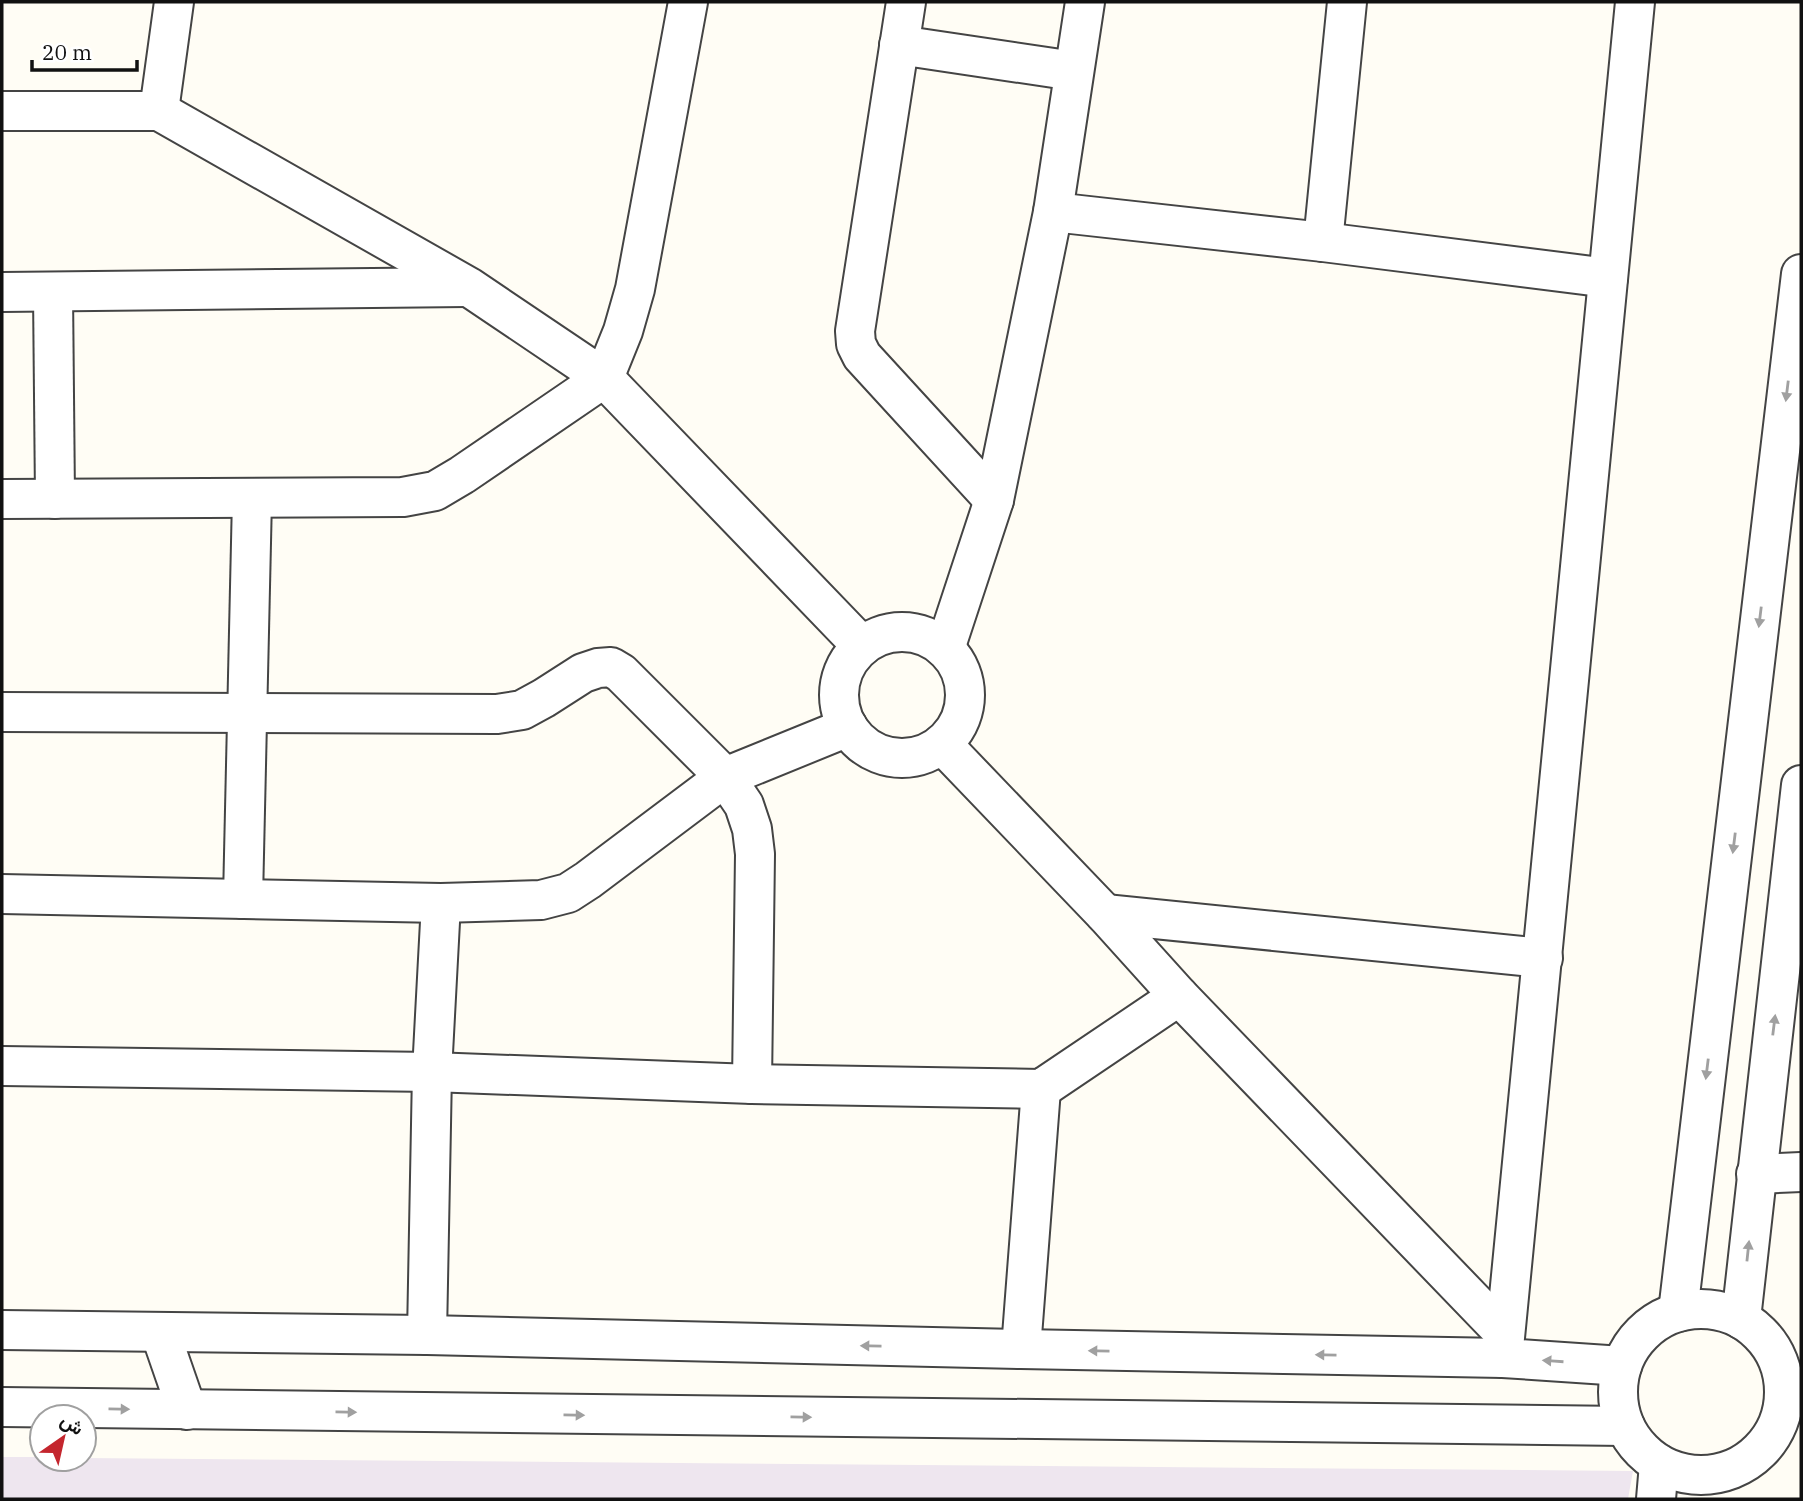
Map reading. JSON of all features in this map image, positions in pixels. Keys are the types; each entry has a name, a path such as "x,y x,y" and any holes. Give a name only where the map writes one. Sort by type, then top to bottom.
{"street":[{"path":"159,111 174,2"},
{"path":"2,499 403,497 435,491 463,475 604,378 623,331 635,289 688,2"},
{"path":"906,2 855,331 856,344 862,356 994,500"},
{"path":"945,649 994,500 1053,212 1085,2"},
{"path":"1323,242 1347,2"},
{"path":"1504,1346 1635,2"},
{"path":"899,45 1074,71"},
{"path":"2,111 159,111 469,286 604,378 862,646"},
{"path":"1053,212 1608,278"},
{"path":"1678,1312 1801,274"},
{"path":"2,292 469,286"},
{"path":"53,292 55,499"},
{"path":"243,899 252,498"},
{"path":"913,633 930,639 945,649 956,663 963,680 965,697 962,715 954,731 942,744 909,758 891,757 874,751 859,741 848,727 841,711 839,693 842,675 862,646 877,637 913,633"},
{"path":"2,712 497,714 522,709 583,673 611,667 630,681 725,777 744,805 752,829 755,854 751,1084"},
{"path":"2,894 441,903 541,900 568,893 588,880 725,777 848,727"},
{"path":"942,744 1105,914 1504,1346"},
{"path":"1741,1319 1801,785"},
{"path":"426,1335 432,1072 441,903"},
{"path":"1105,914 1543,958"},
{"path":"2,1066 432,1072 751,1084 1041,1089 1179,996"},
{"path":"1021,1349 1041,1089"},
{"path":"1756,1174 1801,1172"},
{"path":"1699,1309 1721,1311 1741,1319 1789,1358 1783,1409 1787,1431 1716,1487 1697,1476 1678,1472 1658,1482 1625,1426 1619,1407 1618,1386 1622,1366 1634,1342 1653,1323 1678,1312 1699,1309"},
{"path":"2,1330 426,1335 1021,1349 1504,1346 1622,1366"},
{"path":"160,1332 187,1410"},
{"path":"2,1407 1625,1426"}],"shaded area":[{"path":"2,1457 28,1457 28,1473 98,1473 98,1458 1633,1471 1628,1499 2,1499"}]}
